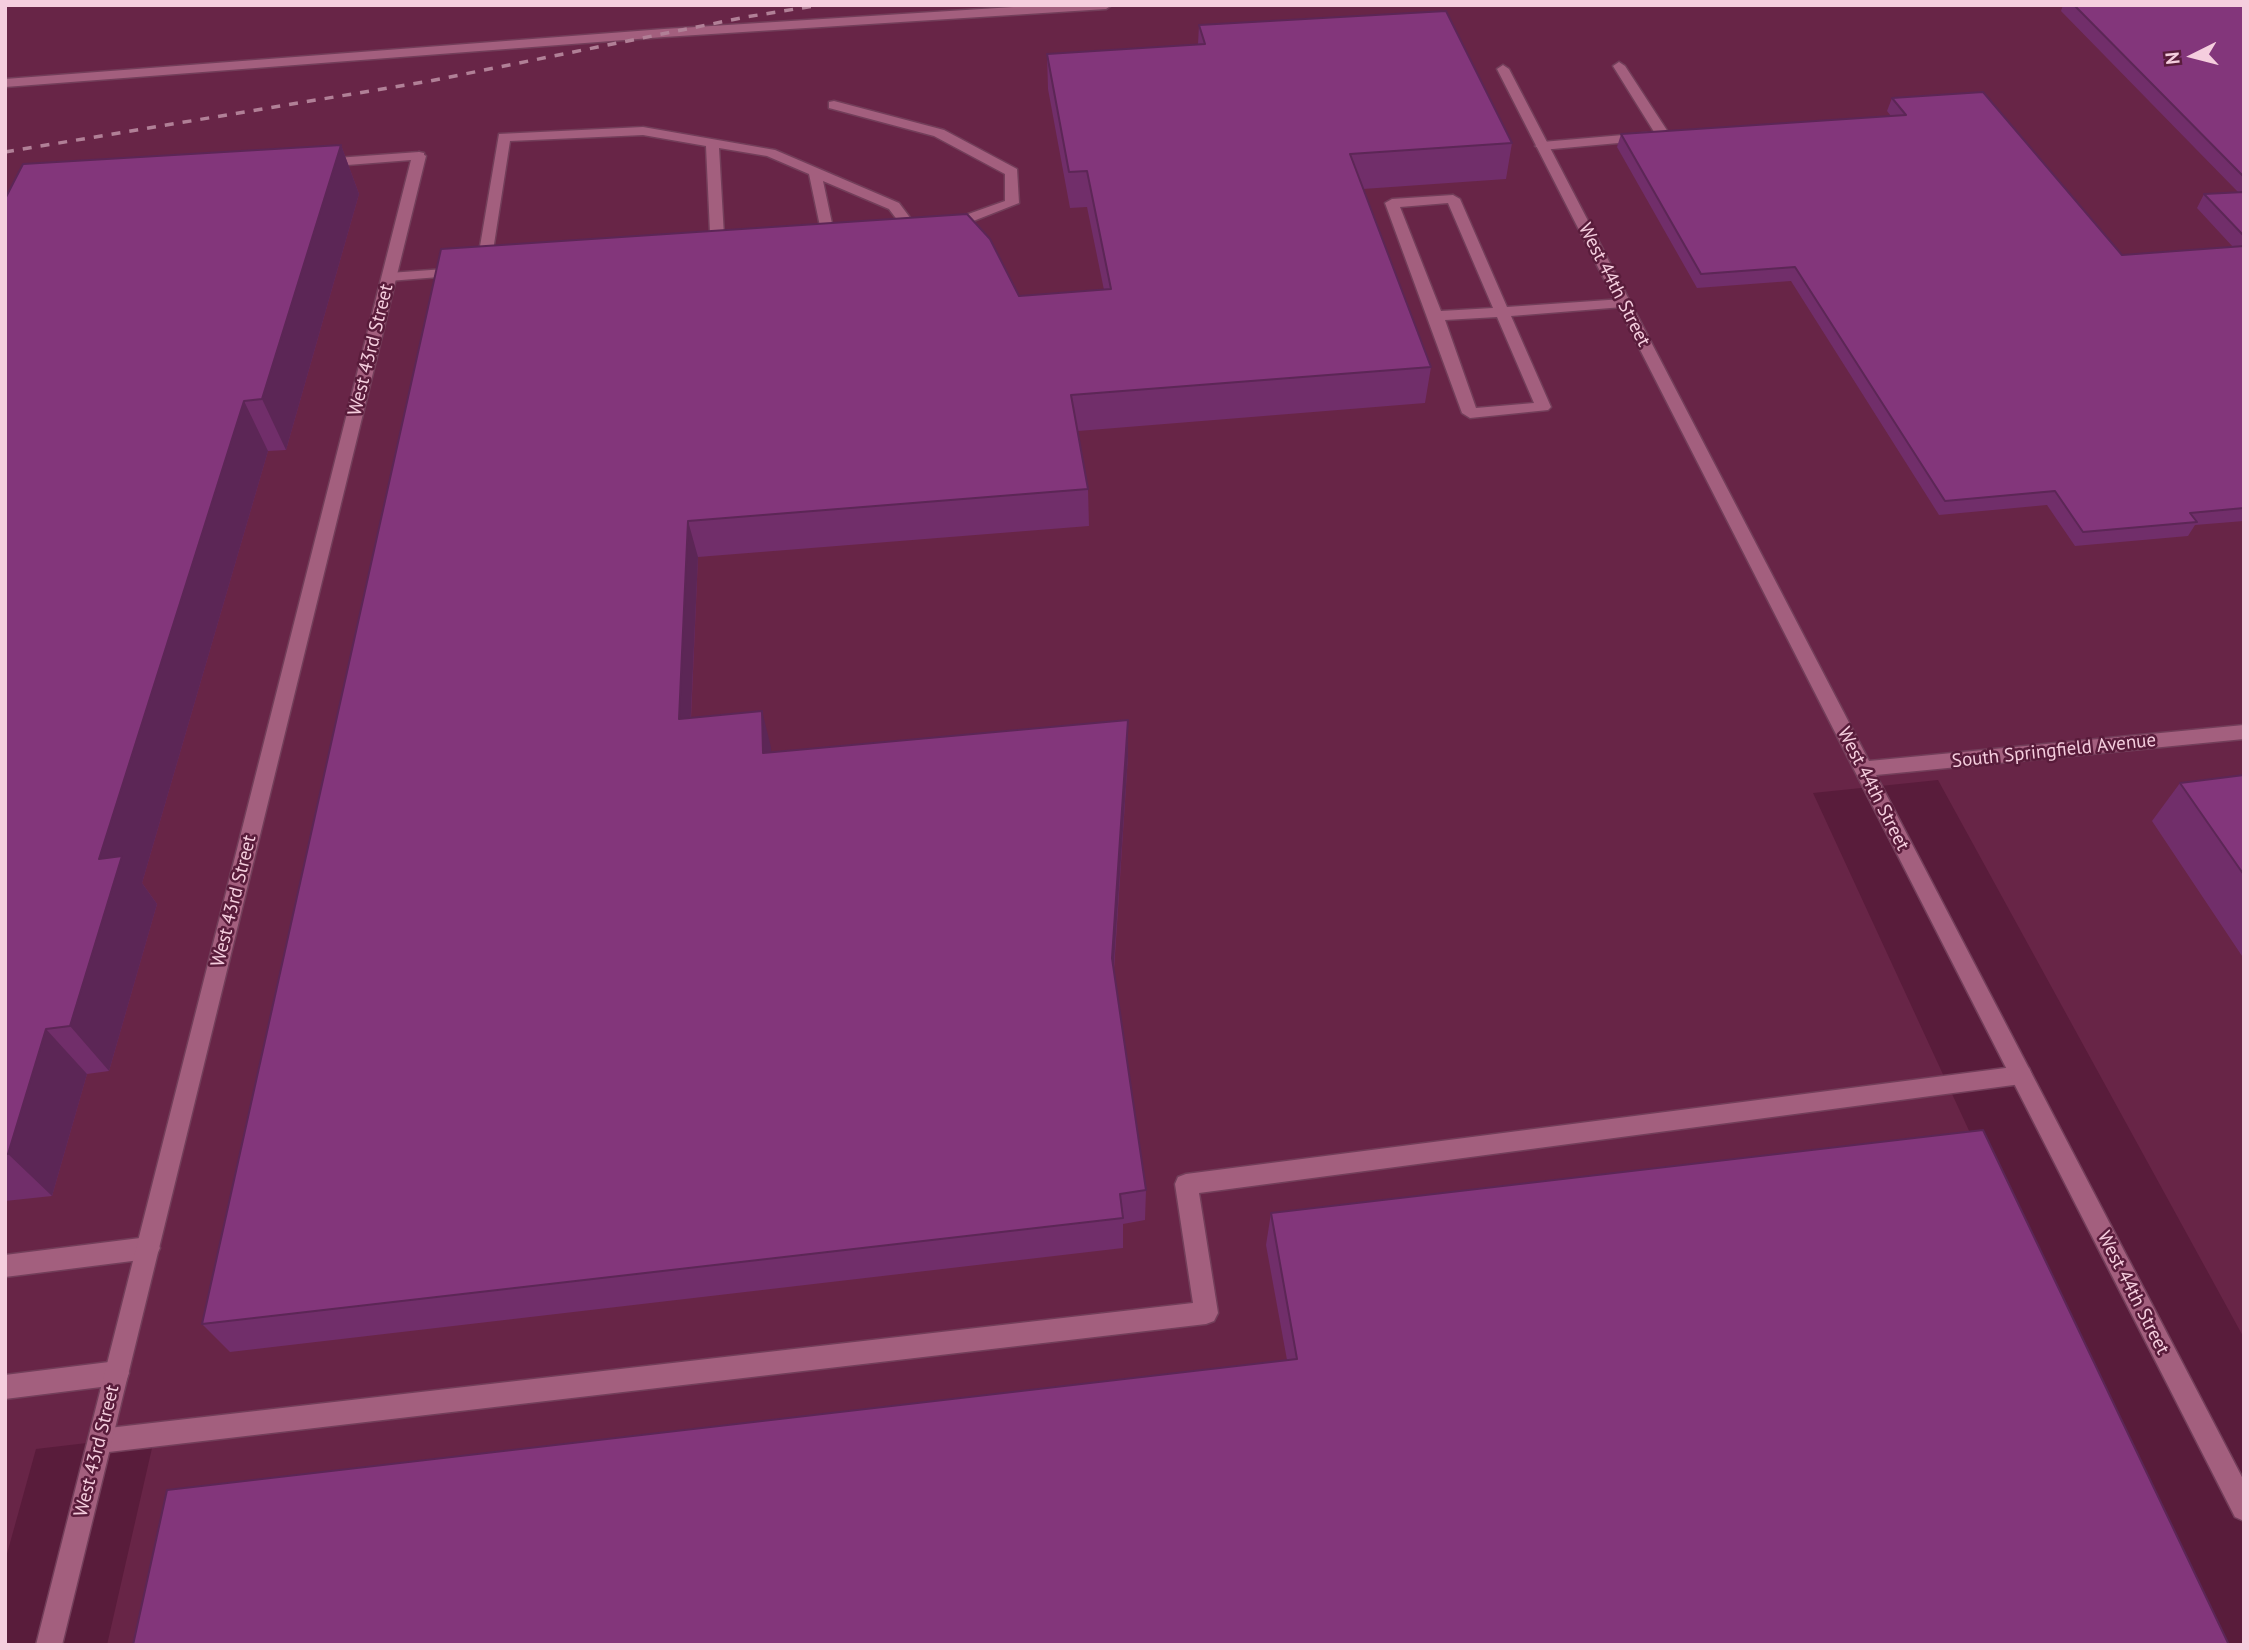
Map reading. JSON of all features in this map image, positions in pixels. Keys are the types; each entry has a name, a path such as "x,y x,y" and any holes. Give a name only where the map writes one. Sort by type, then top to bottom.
{"street":[{"path":"5,83 664,33 1106,5"},
{"path":"1542,146 1670,135 1619,66"},
{"name":"West 44th Street","path":"1503,69 2244,1508"},
{"path":"389,277 490,270 503,137 643,131 770,153 894,206 909,235 954,226 1012,203 1012,172 939,133 834,105"},
{"path":"712,143 718,254"},
{"name":"West 43rd Street","path":"49,1645 419,156 312,164"},
{"path":"815,172 830,247"},
{"path":"1453,200 1543,407 1470,413 1436,316 1392,203 1453,200"},
{"path":"1436,316 1623,303"},
{"name":"South Springfield Avenue","path":"1863,769 2244,732"},
{"path":"100,1441 1206,1313 1186,1184 2021,1075"},
{"path":"5,1266 148,1248"},
{"path":"5,1387 117,1373"}],"shaded area":[{"path":"5,5 2244,5 2244,1338 1938,780 1813,793 1971,1135 2215,1645 107,1645 155,1435 36,1449 5,1561"}],"building":[{"path":"2074,5 2244,5 2244,177"},
{"path":"1446,11 1512,143 1350,154 1431,367 1071,395 1088,489 688,521 679,719 762,711 763,753 1128,720 1112,958 1146,1190 1120,1194 1123,1218 202,1324 441,249 967,214 990,239 1019,296 1111,289 1087,171 1069,172 1047,54 1205,44 1199,25"},
{"path":"1983,92 2122,255 2244,246 2244,508 2190,513 2197,522 2083,532 2055,491 1945,501 1795,267 1701,274 1621,134 1906,115 1892,98"},
{"path":"341,145 262,399 244,401 99,859 122,856 70,1026 46,1029 8,1154 5,1154 5,199 23,164"},
{"path":"2244,192 2244,236 2204,194"},
{"path":"2244,775 2244,875 2180,783"},
{"path":"1983,1130 2229,1645 133,1645 167,1490 1297,1359 1271,1213"}],"railway":[{"path":"5,152 430,81 746,17 820,5"}]}
